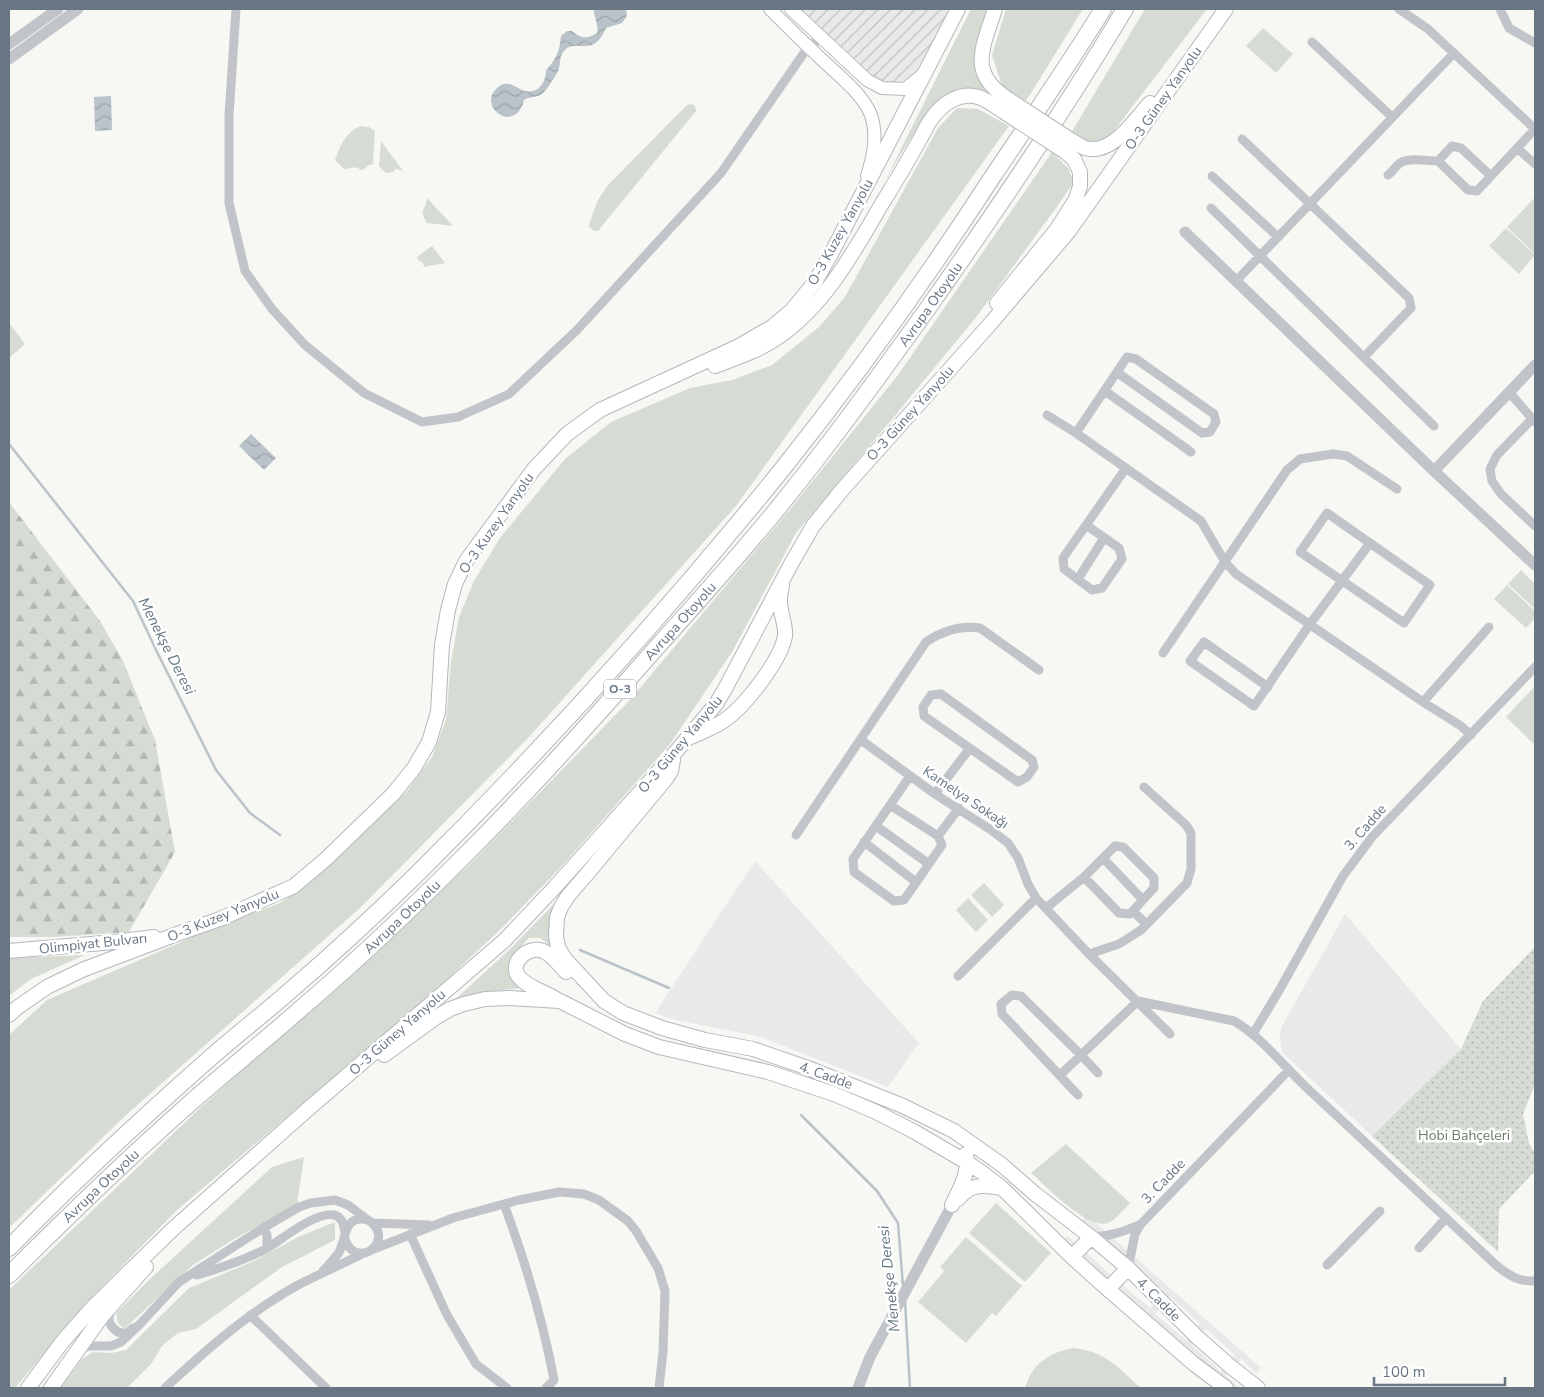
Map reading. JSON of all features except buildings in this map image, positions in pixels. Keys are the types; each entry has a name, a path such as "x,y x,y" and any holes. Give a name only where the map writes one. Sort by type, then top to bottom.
{"highway":[{"name":"Avrupa Otoyolu","path":"9,1248 125,1134 370,920 511,778 650,625 780,472 858,370 977,202 1103,9"},
{"name":"Avrupa Otoyolu","path":"9,1276 63,1221 195,1098 300,1010 415,904 555,762 642,664 768,519 899,349 1059,115 1125,9"}],"main road":[{"path":"770,9 858,94 871,115 875,131 874,154 857,204"},
{"path":"791,9 867,80 882,88 905,89 925,74"},
{"name":"O-3 Kuzey Yanyolu","path":"9,1015 47,987 82,970 220,919 294,886 327,858 393,794 414,768 429,742 438,712 442,646 448,610 455,584 466,562 534,468 567,434 600,410 739,346 772,327 792,310 815,282 958,9"},
{"path":"995,9 981,62 983,75 1007,107"},
{"name":"O-3 Güney Yanyolu","path":"28,1388 94,1306 174,1228 307,1110 505,940 674,754 716,704 803,543 825,511 867,460 967,350 1069,231 1226,9"},
{"path":"1218,21 1234,9"},
{"path":"635,394 653,390 753,352 777,338 802,317 824,294 847,263 928,124 944,104 953,99 974,96 1007,107 1068,146 1100,149 1111,144 1183,68"},
{"path":"967,350 989,314 1056,229 1076,199 1080,186 1080,172 1068,146"},
{"path":"686,740 726,720 754,691 782,648 785,632 780,607 783,579"},
{"name":"4. Cadde","path":"674,754 671,771 561,906 557,918 556,936 558,947 565,959 604,1001 623,1013 662,1028 705,1040 753,1048 903,1106 954,1131 1002,1165 1128,1268 1197,1337 1258,1388"},
{"name":"Olimpiyat Bulvarı","path":"9,952 177,934"},
{"path":"560,1001 529,985 517,974 517,966 525,952 533,949 541,950 548,954 578,984 604,1001"},
{"name":"4. Cadde","path":"307,1110 354,1078 417,1030 450,1009 485,999 509,998 560,1001 625,1034 659,1047 768,1072 834,1094 876,1112 941,1147 968,1163 1002,1188 1072,1257 1194,1364 1226,1388"},
{"path":"952,1205 966,1176 968,1163 961,1140 954,1131"},
{"path":"941,1147 950,1156 957,1168 959,1179 952,1205"},
{"path":"952,1205 972,1187 983,1185 1002,1188"},
{"path":"51,1388 102,1316 142,1272 174,1228"},
{"path":"1072,1257 1091,1237"},
{"path":"1108,1289 1128,1268"}],"street":[{"path":"9,44 58,9"},
{"path":"9,59 78,9"},
{"path":"236,9 229,116 230,203 245,271 272,309 305,345 364,392 422,422 458,417 508,394 577,330 721,173 808,47 821,38"},
{"path":"1388,175 1401,163 1412,159 1438,161 1468,190 1477,191 1535,129 1428,29 1399,9"},
{"path":"1500,9 1509,28 1535,43"},
{"path":"1312,42 1392,118"},
{"path":"1236,280 1454,53"},
{"path":"1242,138 1409,298 1411,308 1364,358"},
{"path":"1438,161 1452,146 1461,148 1491,176"},
{"path":"1518,148 1535,164"},
{"path":"1212,176 1278,237"},
{"path":"1210,208 1434,426"},
{"path":"1185,232 1434,471 1535,565"},
{"path":"1076,433 1128,357 1136,359 1214,414 1216,422 1210,432 1202,433 1118,373"},
{"path":"1434,471 1535,365"},
{"path":"1105,391 1190,452"},
{"path":"1509,392 1534,420 1497,456 1490,469 1492,481 1501,494 1535,526"},
{"path":"1047,415 1201,520 1225,562 1236,574 1471,735"},
{"path":"1163,653 1287,470 1300,459 1333,454 1347,456 1397,489"},
{"path":"1086,525 1119,548 1122,559 1102,588 1092,590 1064,569 1063,558 1086,525 1126,468"},
{"path":"1327,514 1430,584 1404,623 1342,580 1300,552 1327,514"},
{"path":"1078,579 1104,538"},
{"path":"1268,687 1204,642 1190,661 1254,706 1268,687 1310,624 1370,543"},
{"path":"796,835 926,642 937,634 968,626 980,628 1039,670"},
{"path":"1423,702 1489,627"},
{"name":"3. Cadde","path":"1253,1034 1343,876 1372,837 1535,667"},
{"path":"940,694 1032,760 1034,767 1027,777 1018,782 970,748 924,716 923,707 931,695 940,694"},
{"name":"Kamelya Sokağı","path":"861,740 935,794 959,808 1008,843 1018,858 1028,884 1036,898 1089,954 1170,1034"},
{"path":"935,794 970,748"},
{"path":"890,805 938,836 942,845 904,900 894,901 854,872 853,859 864,842 910,776"},
{"path":"1089,954 1119,944 1141,930 1188,883 1192,869 1191,833 1186,825 1144,787"},
{"path":"938,836 959,808"},
{"path":"876,826 929,864"},
{"path":"864,842 916,882"},
{"path":"1046,908 1084,877 1115,846 1124,847 1154,878 1154,888 1130,914 1119,912 1084,877"},
{"path":"1103,858 1143,900"},
{"path":"958,976 1036,898"},
{"path":"1133,911 1146,924"},
{"path":"1078,1095 1002,1014 1001,1004 1012,995 1021,996 1098,1074"},
{"path":"1060,1075 1138,1001 1234,1021 1253,1034 1288,1071 1498,1266 1511,1276 1522,1281 1535,1281"},
{"name":"3. Cadde","path":"1141,1224 1288,1071"},
{"path":"165,1388 205,1351 250,1316 319,1275 410,1234 453,1218 559,1192 584,1194 599,1200 613,1209 632,1226 658,1268 665,1291 663,1352 659,1388"},
{"path":"78,1350 90,1346 111,1346 127,1337 180,1282 299,1207 324,1200 335,1200 348,1205 376,1228 377,1243 368,1252 353,1251 346,1244 342,1221 334,1215 328,1215 296,1228 266,1248 226,1266 188,1277"},
{"path":"504,1204 518,1243 548,1348 554,1380 546,1388"},
{"path":"858,1388 870,1356 952,1205"},
{"path":"1327,1265 1380,1211"},
{"path":"1419,1248 1446,1218"},
{"path":"319,1275 338,1253 346,1228 354,1221 364,1219 371,1222 434,1225"},
{"path":"1091,1237 1120,1233 1141,1224"},
{"path":"1128,1268 1135,1234 1141,1224"},
{"path":"263,1228 267,1235 266,1248"},
{"path":"410,1234 447,1315 476,1364 507,1388"},
{"path":"118,1298 109,1316 113,1329 125,1333 140,1324"},
{"path":"250,1316 326,1388"}],"shaded area":[{"path":"797,9 951,9 924,60 914,73 905,80 895,83 872,81"},
{"path":"755,861 919,1043 888,1087 758,1036 675,1020 655,1013"},
{"path":"1345,914 1461,1049 1372,1136 1282,1052 1280,1039 1281,1028"},
{"path":"1087,1215 1261,1368 1256,1373 1241,1359 1226,1376 1240,1388 1230,1388 1063,1241 1067,1236 1079,1246 1084,1240 1076,1233 1089,1235 1093,1230 1082,1220","holes":["1099,1234 1129,1261 1114,1278 1085,1251 1096,1242","1135,1266 1164,1292 1150,1308 1120,1283","1170,1297 1200,1324 1186,1340 1155,1314","1206,1329 1235,1355 1220,1371 1192,1345"]}],"green space":[{"path":"971,9 990,9 978,74 986,93 954,92 943,98 914,133 884,183"},
{"path":"1006,9 1083,9 1026,101 1002,86 992,55"},
{"path":"1145,9 1207,9 1107,140 1087,144 1071,133"},
{"path":"1263,28 1293,54 1276,73 1246,46"},
{"path":"690,104 694,105 696,111 598,231 594,231 589,227 589,224 598,200 607,186"},
{"path":"957,108 978,109 1009,126 736,506 529,737 360,908 125,1116 9,1228 9,1035 47,1000 218,926 280,903 314,879 407,791 432,757 446,720 451,662 459,617 474,581 500,538 565,459 611,422 690,388 732,380 772,365 819,327 845,297 938,128"},
{"path":"360,126 369,127 375,131 373,164 361,170 354,167 344,169 335,160 347,136"},
{"path":"381,141 403,171 396,169 393,172 386,173 379,166"},
{"path":"1052,152 1068,168 1074,182 977,316 796,533 732,652 670,744 562,866 501,929 428,997 177,1210 92,1297 15,1388 9,1388 9,1290 201,1107 471,863 629,701 791,508 898,375"},
{"path":"1535,197 1535,254 1507,227"},
{"path":"427,198 453,226 427,223 423,212"},
{"path":"1506,228 1535,255 1519,274 1489,246"},
{"path":"432,246 445,263 424,267 423,263 417,259 418,256"},
{"path":"9,323 25,344 9,358"},
{"path":"9,502 100,621 123,661 155,740 175,852 129,932 54,937 9,937"},
{"path":"1521,570 1535,584 1535,609 1508,584"},
{"path":"1507,585 1535,611 1535,618 1526,628 1494,599"},
{"path":"1535,686 1535,745 1506,717"},
{"path":"984,883 1004,905 992,917 971,895"},
{"path":"968,898 988,920 976,932 956,910"},
{"path":"553,905 549,923 554,949 540,938 529,938 514,954 511,963 521,988 477,993 449,1005 509,950"},
{"name":"Hobi Bahçeleri","path":"1535,947 1535,1084 1523,1114 1529,1143 1535,1154 1535,1171 1499,1209 1498,1252 1372,1136 1461,1049 1483,1001"},
{"path":"85,955 31,979 9,996 9,958"},
{"path":"1066,1144 1130,1203 1110,1222 1101,1224 1080,1215 1031,1173"},
{"path":"304,1157 297,1205 234,1239 193,1265 124,1329 118,1323 116,1313 150,1279 272,1167"},
{"path":"996,1203 1051,1253 1025,1282 969,1233"},
{"path":"335,1222 335,1240 282,1267 196,1329 178,1333 162,1346 151,1364 127,1388 60,1388 83,1358 93,1352 111,1353 126,1350 189,1288 252,1262 298,1237"},
{"path":"966,1237 1022,1286 996,1316 992,1313 966,1343 918,1302 944,1271 951,1277 940,1267"},
{"path":"1072,1348 1083,1349 1102,1356 1118,1367 1141,1388 1025,1388 1032,1372 1042,1361 1055,1353"}],"water":[{"path":"594,9 626,9 627,16 622,23 606,28 596,43 570,47 565,50 561,56 560,66 546,89 540,95 524,100 520,110 513,116 506,117 494,109 491,103 492,95 501,85 508,84 525,91 534,91 541,86 545,79 546,70 557,54 561,36 567,31 572,31 578,36 584,37 597,33"},
{"path":"111,96 112,130 95,131 94,97"},
{"path":"251,434 276,458 264,470 239,446"}],"waterway":[{"name":"Menekşe Deresi","path":"9,444 133,601 216,770 250,813 280,835"},
{"name":"Menekşe Deresi","path":"580,950 669,988"},
{"name":"Menekşe Deresi","path":"801,1115 877,1191 898,1223 903,1286"},
{"name":"Menekşe Deresi","path":"905,1301 910,1388"}]}
